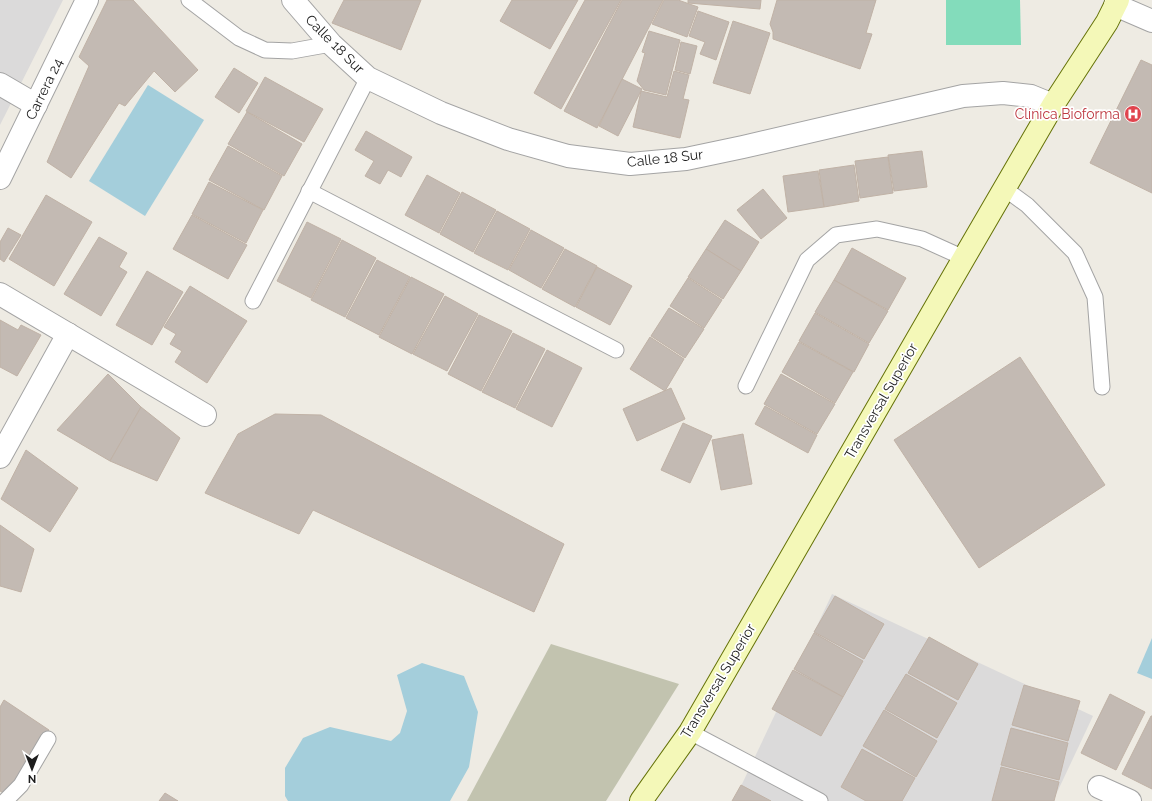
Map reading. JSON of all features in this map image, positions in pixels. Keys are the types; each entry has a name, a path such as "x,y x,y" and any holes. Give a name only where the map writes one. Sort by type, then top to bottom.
{"main road":[{"name":"Transversal Superior","path":"641,801 690,732 964,258 1054,105 1107,22 1116,3"}],"street":[{"name":"Carrera 24","path":"0,178 87,0"},
{"name":"Calle 18 Sur","path":"293,0 331,44 368,78 441,113 508,139 568,156 630,164 686,159 963,96 1003,92 1031,96 1054,105"},
{"path":"1116,3 1152,21"},
{"path":"0,84 36,105"},
{"path":"0,294 205,414"},
{"path":"0,457 68,334"},
{"path":"1099,787 1130,801"}],"lane":[{"path":"189,0 238,38 265,50 292,51 331,44"},
{"path":"253,301 368,78"},
{"path":"1005,189 1027,205 1075,253 1095,297 1102,387"},
{"path":"310,191 616,350"},
{"path":"746,386 807,260 836,235 877,228 922,240 964,258"},
{"path":"690,732 820,801"},
{"path":"0,798 4,801 20,785 48,739"}],"shaded area":[{"path":"0,0 63,0 0,125"},
{"path":"832,594 1093,716 1053,801 734,801"},
{"path":"551,644 679,684 606,801 467,801"}],"green space":[{"path":"946,0 1020,0 1021,45 946,45"}],"water":[{"path":"148,85 204,120 145,216 89,181"},
{"path":"1152,638 1152,679 1137,673"},
{"path":"422,663 464,676 478,712 469,767 450,801 288,801 285,796 285,768 303,738 330,727 391,741 400,733 407,711 397,675"}],"building":[{"path":"107,0 133,0 198,70 175,92 154,71 125,106 119,103 71,178 47,162 89,66 79,57"},
{"path":"344,0 421,0 401,50 332,23"},
{"path":"512,0 578,0 550,49 500,21"},
{"path":"585,0 621,0 561,109 534,93"},
{"path":"622,0 663,0 597,128 564,111"},
{"path":"664,0 678,0 698,7 687,37 652,24"},
{"path":"688,0 761,0 760,9 688,3"},
{"path":"777,0 876,0 866,33 872,34 860,69 773,39 773,32 770,24"},
{"path":"698,11 729,22 716,60 700,54 705,42 689,36"},
{"path":"733,21 770,33 750,94 713,83"},
{"path":"649,31 680,40 666,95 644,90 637,81 645,53 642,52"},
{"path":"681,42 697,46 690,74 675,70"},
{"name":"Clínica Bioforma","path":"1141,60 1152,65 1152,193 1090,163"},
{"path":"234,68 258,83 239,113 215,97"},
{"path":"674,71 689,75 683,99 689,100 680,138 633,127 641,91 667,97"},
{"path":"265,77 323,109 304,142 246,111"},
{"path":"622,79 642,89 618,136 599,126"},
{"path":"247,112 302,144 284,176 228,144"},
{"path":"366,131 412,157 401,177 388,170 380,184 365,176 374,161 355,150"},
{"path":"228,146 282,176 264,210 209,180"},
{"path":"922,151 927,187 894,191 888,155"},
{"path":"888,157 893,193 860,198 855,161"},
{"path":"854,165 859,201 824,207 819,170"},
{"path":"818,171 824,207 788,212 783,176"},
{"path":"427,175 460,193 439,233 405,215"},
{"path":"209,182 263,210 246,243 192,214"},
{"path":"763,189 787,218 761,239 737,210"},
{"path":"462,192 496,210 473,252 440,234"},
{"path":"46,195 92,222 54,286 9,259"},
{"path":"497,211 530,229 508,270 474,253"},
{"path":"192,215 247,245 228,279 173,249"},
{"path":"725,220 759,242 741,271 706,249"},
{"path":"307,222 341,239 311,298 277,281"},
{"path":"8,228 21,235 4,262 0,259 0,242"},
{"path":"531,230 564,248 541,288 509,270"},
{"path":"99,237 127,253 119,267 127,272 101,316 64,294"},
{"path":"342,240 376,258 345,317 311,300"},
{"path":"852,248 906,278 888,310 834,280"},
{"path":"565,249 597,266 575,307 542,289"},
{"path":"706,249 741,271 723,299 688,277"},
{"path":"377,260 410,277 379,335 346,318"},
{"path":"597,267 632,286 610,325 576,307"},
{"path":"147,271 183,292 152,345 116,325"},
{"path":"411,277 444,294 412,354 379,337"},
{"path":"688,278 722,300 704,328 670,306"},
{"path":"834,280 888,311 869,343 815,312"},
{"path":"190,286 247,321 207,383 175,362 182,351 170,344 176,334 164,327"},
{"path":"445,296 478,314 447,371 413,354"},
{"path":"669,308 704,329 685,358 651,336"},
{"path":"815,313 869,344 854,372 799,341"},
{"path":"479,315 512,331 481,391 448,374"},
{"path":"0,320 18,330 21,325 41,335 17,376 0,367"},
{"path":"513,333 545,349 515,408 482,392"},
{"path":"650,337 684,359 665,391 630,369"},
{"path":"799,342 853,372 835,403 782,372"},
{"path":"547,350 582,368 552,427 516,409"},
{"path":"1020,357 1105,485 979,568 894,440"},
{"path":"108,374 141,407 110,461 57,430"},
{"path":"781,374 835,404 817,434 764,404"},
{"path":"671,388 685,419 637,441 623,409"},
{"path":"765,406 817,435 808,453 755,424"},
{"path":"141,407 180,438 157,481 110,461"},
{"path":"275,414 321,415 564,544 534,612 313,510 299,534 205,493 238,434"},
{"path":"683,423 712,436 690,483 661,470"},
{"path":"743,434 752,484 721,490 712,440"},
{"path":"26,450 78,488 50,532 1,499"},
{"path":"0,525 34,549 21,592 0,586"},
{"path":"835,596 884,624 864,659 814,632"},
{"path":"814,633 863,661 843,697 794,669"},
{"path":"929,637 978,664 958,700 908,673"},
{"path":"793,670 843,697 821,736 772,709"},
{"path":"906,674 957,703 937,738 885,709"},
{"path":"1024,685 1080,701 1068,741 1012,725"},
{"path":"1110,694 1145,712 1116,770 1081,753"},
{"path":"4,700 49,730 6,794 0,791 0,707"},
{"path":"884,710 937,741 916,777 863,746"},
{"path":"1152,716 1152,789 1122,774"},
{"path":"1011,728 1068,743 1059,780 1001,765"},
{"path":"862,749 915,778 902,801 866,801 841,787"},
{"path":"1001,767 1059,782 1054,801 992,801"},
{"path":"741,785 771,801 732,801"},
{"path":"165,793 178,801 159,801"}],"place":[{"name":"Clínica Bioforma","path":"1133,114"}]}
